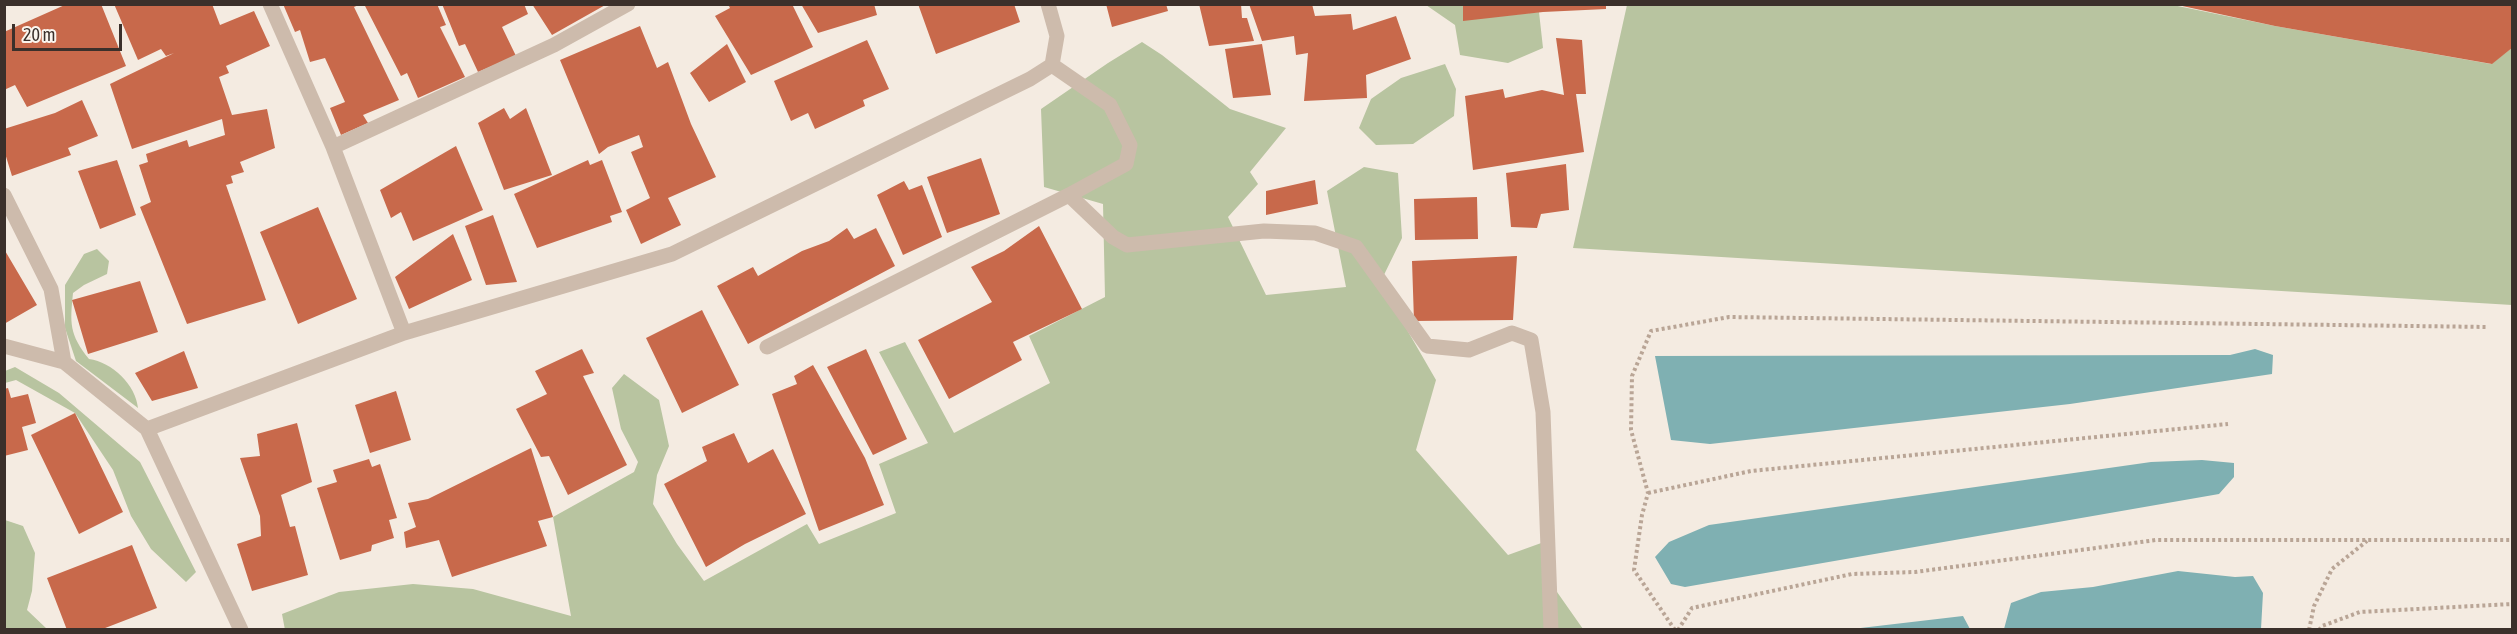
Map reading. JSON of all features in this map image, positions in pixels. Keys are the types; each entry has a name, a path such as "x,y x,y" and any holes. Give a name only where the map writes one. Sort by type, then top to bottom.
{"street":[{"path":"270,4 333,147 404,333"},
{"path":"333,147 554,45 628,4"},
{"path":"147,429 404,333 672,254 1030,79 1052,65 1057,36 1048,4"},
{"path":"767,347 1126,164 1130,145 1110,105 1052,65"},
{"path":"4,195 51,289 64,362"},
{"path":"1069,195 1113,237 1127,245 1264,231 1315,233 1356,247 1427,346 1469,350 1512,333 1531,340 1543,412 1551,630"},
{"path":"4,346 64,362 147,429 241,630"}],"path":[{"path":"2488,327 1729,317 1651,330 1632,376 1631,430 1648,493 1642,515 1634,570 1677,630 1692,608 1852,574 1915,572 2156,540 2512,540"},
{"path":"1648,493 1751,471 2228,424"},
{"path":"2309,630 2314,606 2332,569 2368,541"},
{"path":"2319,630 2322,626 2360,612 2512,604"}],"green space":[{"path":"2168,4 2275,26 2491,64 2512,48 2512,305 1573,248 1627,5"},
{"path":"1426,5 1463,5 1463,20 1539,12 1543,48 1508,63 1460,55 1455,25"},
{"path":"1142,42 1230,109 1286,128 1250,172 1258,184 1228,217 1266,295 1346,287 1327,191 1364,167 1398,173 1402,238 1380,283 1436,380 1416,450 1508,555 1544,542 1550,582 1583,629 285,630 282,614 339,592 413,584 473,589 571,616 553,517 634,472 638,462 621,429 612,388 624,374 659,400 669,446 657,475 653,504 677,544 704,581 807,524 819,544 896,513 879,464 928,443 879,352 905,342 954,433 1050,383 1029,336 1105,297 1103,204 1044,187 1041,109"},
{"path":"1445,64 1456,89 1454,116 1413,144 1376,145 1359,128 1371,99 1401,78"},
{"path":"97,249 109,261 107,274 73,293 72,328 82,350 89,359 106,365 128,383 138,408 76,361 65,328 65,285 84,254"},
{"path":"15,367 59,393 140,462 196,572 186,582 151,549 131,516 113,470 75,413 16,380 5,383 5,371"},
{"path":"5,520 23,526 35,553 32,591 27,610 47,629 5,629"}],"water":[{"path":"2255,349 2273,355 2272,374 2070,404 1710,444 1671,440 1655,356 2230,355"},
{"path":"2202,460 2234,463 2234,477 2219,494 1685,587 1671,584 1655,557 1669,542 1709,525 2151,462"},
{"path":"2178,571 2235,577 2253,576 2263,593 2261,629 2004,629 2011,603 2041,592 2093,587"},
{"path":"1963,616 1970,629 1852,629"}],"building":[{"path":"67,4 101,4 126,66 27,107 15,85 4,90 4,32"},
{"path":"114,4 212,4 220,25 254,11 270,46 226,66 229,73 219,77 232,115 267,109 275,148 240,162 244,172 231,176 233,183 226,185 266,300 187,324 140,207 151,202 139,165 148,162 146,154 187,140 189,147 225,135 222,119 132,149 110,84 174,53 166,56 161,49 138,60"},
{"path":"283,4 361,4 354,7 399,100 363,115 368,123 341,135 330,108 345,102 325,58 310,62 300,30 295,32"},
{"path":"364,4 437,4 446,25 440,27 465,77 418,98 407,73 401,76"},
{"path":"442,4 524,4 528,14 502,27 516,56 478,72 465,44 459,46"},
{"path":"532,4 607,4 552,35"},
{"path":"728,4 792,4 813,47 751,75 715,16 730,8"},
{"path":"801,4 874,4 877,15 818,33"},
{"path":"918,4 1014,4 1020,22 936,54"},
{"path":"1106,4 1166,4 1168,11 1112,27"},
{"path":"1199,4 1207,6 1241,4 1242,18 1247,18 1254,41 1209,46"},
{"path":"1249,4 1312,4 1315,16 1351,14 1353,30 1396,16 1411,59 1366,75 1367,98 1304,101 1308,53 1296,55 1294,36 1262,41"},
{"path":"1463,4 1606,4 1606,9 1543,12 1463,21"},
{"path":"2173,4 2512,4 2512,48 2492,64 2275,26"},
{"path":"640,26 657,68 668,62 691,124 716,177 668,198 681,225 641,244 626,210 650,198 631,152 643,147 639,135 608,147 599,154 560,60"},
{"path":"1556,38 1582,40 1586,94 1576,94 1584,152 1473,170 1465,96 1503,89 1505,98 1542,90 1564,95"},
{"path":"867,40 889,89 863,100 865,106 815,129 808,113 791,121 774,81"},
{"path":"727,44 746,82 709,102 690,73"},
{"path":"1262,44 1271,95 1233,98 1225,49"},
{"path":"82,100 98,136 68,148 71,155 12,176 4,150 4,129 55,113"},
{"path":"504,108 510,119 526,108 552,175 504,190 478,123"},
{"path":"456,146 483,210 413,241 401,212 391,218 380,190"},
{"path":"981,158 1000,214 947,233 927,177"},
{"path":"117,160 136,215 100,229 78,171"},
{"path":"588,160 590,165 602,160 622,212 610,216 612,222 537,248 514,194"},
{"path":"1566,164 1569,210 1541,214 1537,228 1511,227 1506,173"},
{"path":"1315,180 1318,204 1266,215 1266,191"},
{"path":"904,181 909,190 922,185 942,237 903,255 877,195"},
{"path":"1477,197 1478,239 1415,240 1414,199"},
{"path":"318,207 357,299 298,324 260,232"},
{"path":"493,215 517,282 486,285 465,226"},
{"path":"1039,226 1082,309 1013,342 1022,360 949,399 918,340 992,302 971,267 1004,251"},
{"path":"847,228 854,239 876,228 895,266 748,344 717,286 753,267 758,276 802,251 829,241"},
{"path":"453,234 472,280 409,309 395,277"},
{"path":"4,249 37,305 4,324"},
{"path":"1517,256 1513,320 1414,321 1412,261"},
{"path":"140,281 158,332 88,354 72,300"},
{"path":"702,310 739,385 682,413 646,338"},
{"path":"582,349 594,373 583,376 627,465 568,495 549,456 541,457 516,409 547,394 535,371"},
{"path":"866,349 907,439 873,455 827,367"},
{"path":"184,351 198,388 152,401 135,373"},
{"path":"813,365 865,458 884,505 819,531 772,394 797,384 794,376"},
{"path":"8,388 11,398 28,394 36,423 22,427 28,450 4,456 4,389"},
{"path":"396,391 411,440 370,453 355,405"},
{"path":"75,413 123,512 79,534 31,435"},
{"path":"297,423 312,482 281,495 290,527 295,526 308,575 252,591 237,544 261,536 260,516 240,458 260,456 257,434"},
{"path":"734,433 748,463 773,449 806,514 745,544 706,567 664,484 707,461 702,447"},
{"path":"531,448 553,517 538,521 547,546 452,577 439,540 406,548 404,532 416,527 408,503 428,499"},
{"path":"369,459 372,467 380,464 397,518 389,520 394,538 372,545 371,551 340,560 317,488 337,482 333,470"},
{"path":"132,545 157,608 100,630 67,630 47,578"}]}
